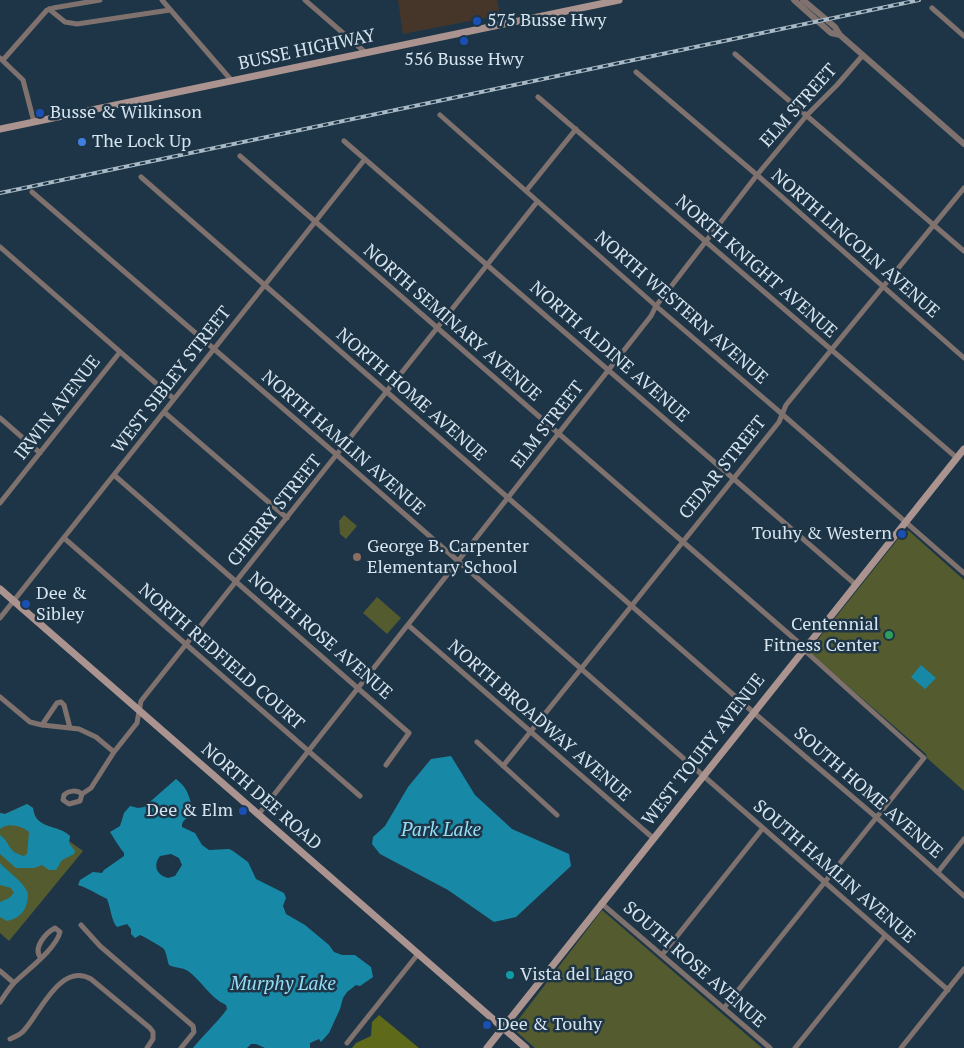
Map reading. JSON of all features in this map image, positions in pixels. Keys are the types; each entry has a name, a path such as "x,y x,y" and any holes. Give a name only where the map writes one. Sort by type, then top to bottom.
{"main road":[{"name":"BUSSE HIGHWAY","path":"0,129 619,0"},
{"name":"WEST TOUHY AVENUE","path":"487,1048 904,521 964,449"},
{"name":"NORTH DEE ROAD","path":"0,589 526,1048"}],"street":[{"path":"34,122 23,80 1,59 49,9 100,0"},
{"path":"162,0 232,81"},
{"path":"305,0 366,53"},
{"path":"794,0 832,33 840,35"},
{"path":"803,0 836,27 840,35 964,144"},
{"path":"932,8 964,36"},
{"path":"49,9 66,22 77,24 170,10"},
{"path":"735,54 964,252"},
{"name":"ELM STREET","path":"258,815 609,370 705,241 757,175 807,115 863,55"},
{"name":"NORTH LINCOLN AVENUE","path":"636,72 757,175 964,358"},
{"name":"NORTH KNIGHT AVENUE","path":"538,97 956,458"},
{"name":"NORTH WESTERN AVENUE","path":"440,115 537,202 964,573"},
{"path":"526,191 576,129"},
{"name":"NORTH ALDINE AVENUE","path":"344,141 855,584"},
{"name":"NORTH SEMINARY AVENUE","path":"240,156 798,642 803,650 924,758 876,817"},
{"name":"WEST SIBLEY STREET","path":"0,618 365,159"},
{"name":"NORTH HOME AVENUE","path":"141,177 753,712"},
{"name":"CEDAR STREET","path":"503,766 779,422 786,405 964,188"},
{"name":"NORTH HAMLIN AVENUE","path":"32,192 337,455 703,775"},
{"name":"CHERRY STREET","path":"82,794 91,788 114,752 137,723 141,701 537,202"},
{"path":"0,247 174,399"},
{"name":"IRWIN AVENUE","path":"0,504 120,352"},
{"path":"164,412 287,518"},
{"path":"0,418 40,453"},
{"name":"NORTH ROSE AVENUE","path":"114,475 409,733 386,765"},
{"name":"NORTH REDFIELD COURT","path":"64,538 360,796"},
{"name":"NORTH BROADWAY AVENUE","path":"408,625 653,838"},
{"path":"0,697 25,719 42,725 87,732 114,752"},
{"path":"42,725 57,704 61,702 64,705 70,728"},
{"name":"SOUTH HOME AVENUE","path":"753,712 876,817 964,896"},
{"path":"477,742 557,814"},
{"name":"SOUTH HAMLIN AVENUE","path":"703,775 948,990"},
{"path":"724,1008 876,817"},
{"path":"662,955 763,828"},
{"path":"938,872 964,839"},
{"name":"SOUTH ROSE AVENUE","path":"601,904 770,1048"},
{"path":"81,925 96,942 193,1026 194,1032 181,1048"},
{"path":"0,1002 14,983 41,958 60,935 56,928 51,930 38,948 37,953 41,958"},
{"path":"795,1048 885,936"},
{"path":"347,1043 418,954"},
{"path":"901,1048 964,969"},
{"path":"0,971 14,983"},
{"path":"10,1039 26,1029 57,985 70,978 82,976 91,979 150,1028 153,1039 147,1048"}],"shaded area":[{"path":"398,0 497,0 500,15 403,34"}],"green space":[{"path":"344,515 357,526 346,539 340,534 339,521"},
{"path":"905,530 909,531 964,580 964,791 927,758 926,754 811,654 812,647"},
{"path":"377,597 401,618 387,634 363,613"},
{"path":"27,804 33,808 38,820 65,832 70,836 69,841 83,851 9,941 0,933 0,813 5,814"},
{"path":"602,910 762,1048 535,1048 512,1028"},
{"path":"379,1015 419,1048 352,1048 356,1043 371,1036 372,1022"}],"water":[{"path":"921,665 936,678 925,689 911,677"},
{"name":"Park Lake","path":"451,756 475,795 512,829 569,854 571,866 516,917 494,922 448,890 380,854 372,844 373,837 385,826 408,787 431,759"},
{"name":"Murphy Lake","path":"176,779 186,790 194,811 184,820 182,827 195,833 202,845 209,850 229,849 248,862 256,879 284,893 286,898 283,906 286,914 305,925 329,945 334,952 342,955 355,955 371,967 373,977 360,986 356,985 347,992 329,1033 321,1042 319,1039 310,1043 310,1048 265,1048 251,1044 247,1048 193,1048 227,1009 226,1005 215,998 188,971 169,965 163,948 140,935 135,938 127,924 117,927 113,921 107,899 78,885 80,880 93,872 102,873 124,856 124,853 110,832 120,826 124,813 130,806 144,807","holes":["171,854 179,858 182,865 175,876 168,878 158,872 156,866 160,856"]},
{"path":"27,804 33,808 38,820 42,823 65,832 70,836 69,843 75,851 74,854 62,860 56,870 49,870 42,865 34,868 16,868 0,854 0,835 14,852 24,856 27,854 29,832 15,826 7,826 0,829 0,813 5,814"},
{"path":"0,863 19,880 28,893 27,903 20,915 7,921 0,917 0,902 9,898 14,893 11,888 0,885"}],"railway":[{"path":"0,193 919,0"}],"place":[{"name":"575 Busse Hwy","path":"477,21"},
{"name":"556 Busse Hwy","path":"464,41"},
{"name":"Busse & Wilkinson","path":"40,113"},
{"name":"The Lock Up","path":"82,142"},
{"name":"Touhy & Western","path":"902,534"},
{"name":"George B. Carpenter Elementary School","path":"357,557"},
{"name":"Dee & Sibley","path":"26,604"},
{"name":"Centennial Fitness Center","path":"889,635"},
{"name":"Dee & Elm","path":"243,811"},
{"name":"Vista del Lago","path":"510,975"},
{"name":"Dee & Touhy","path":"487,1025"}]}
